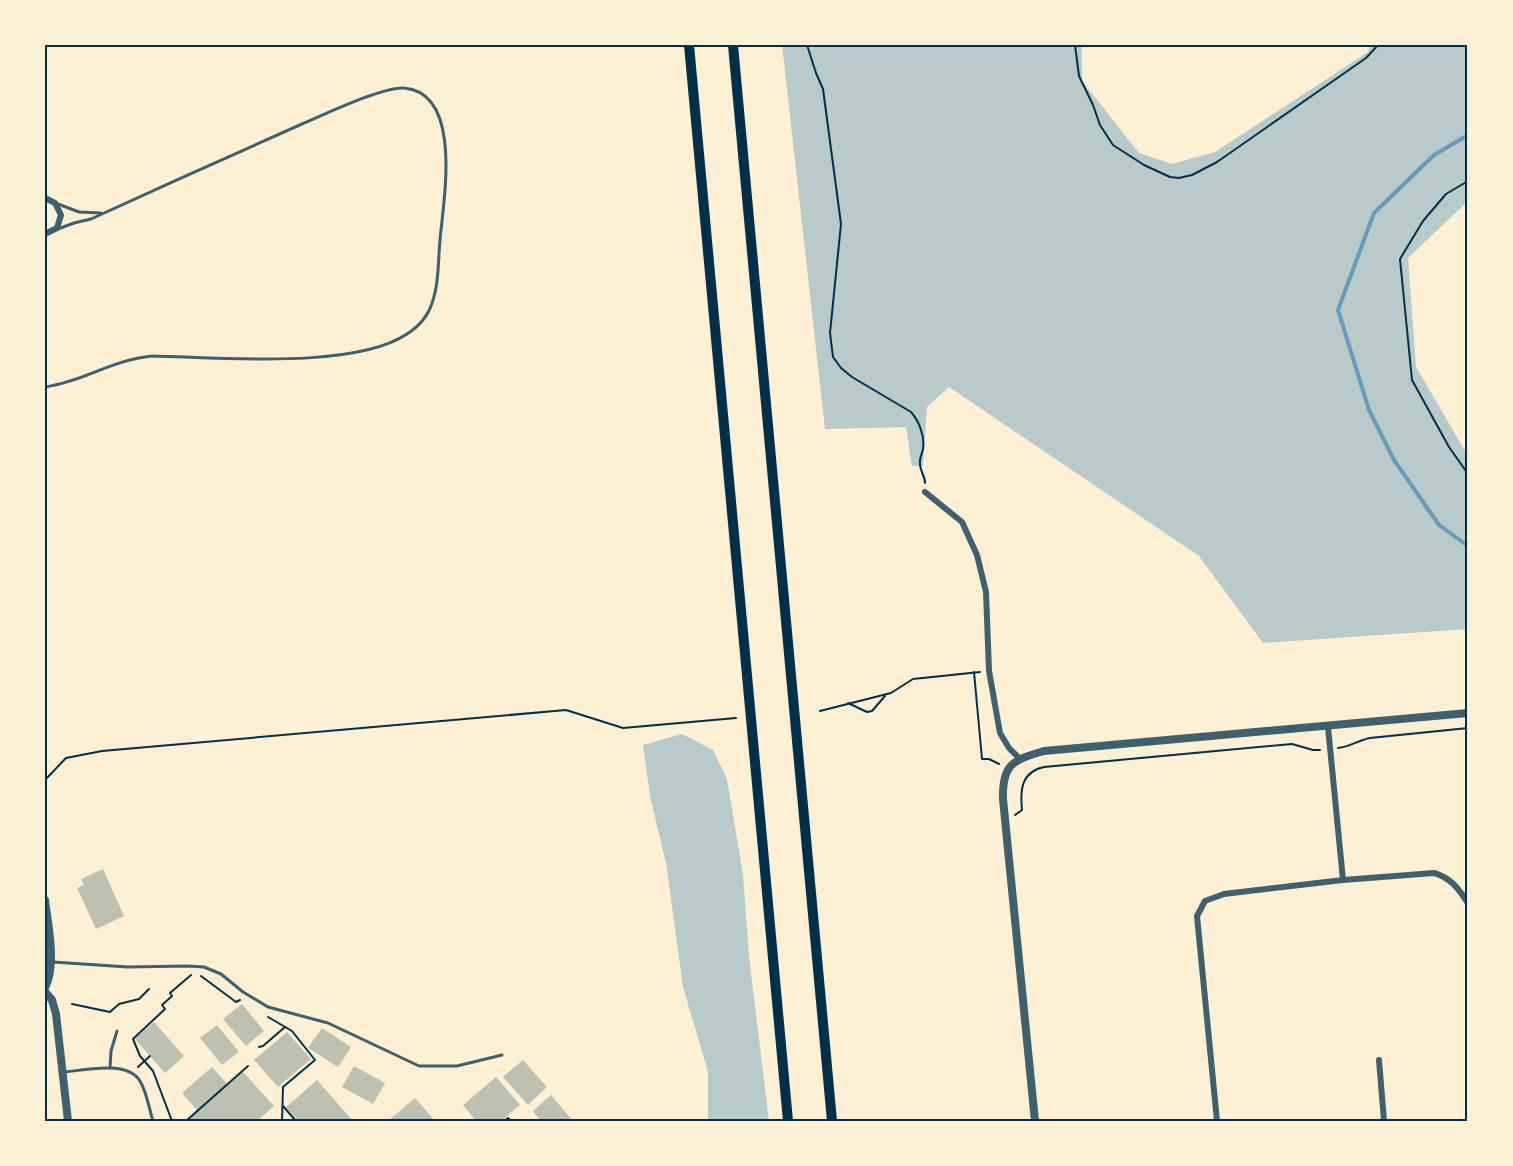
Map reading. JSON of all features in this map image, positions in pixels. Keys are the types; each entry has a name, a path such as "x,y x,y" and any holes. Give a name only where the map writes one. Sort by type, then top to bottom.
{"highway":[{"path":"689,45 788,1121"},
{"path":"733,45 832,1121"}],"street":[{"path":"48,233 61,220 60,211 49,199"},
{"path":"925,492 962,522 977,555 986,592 989,671 1000,733 1009,748 1019,758"},
{"path":"1035,1121 1003,799 1004,777 1009,766 1019,758 1044,751 1468,713"},
{"path":"1328,727 1343,880"},
{"path":"1216,1121 1197,916 1205,901 1224,894 1343,880 1434,873 1446,877 1457,887 1468,903"},
{"path":"45,900 51,962 51,972 45,990 52,1000 56,1014 68,1121"},
{"path":"1379,1060 1384,1121"}],"lane":[{"path":"45,387 71,382 116,363 136,358 152,356 273,358 334,355 370,350 406,335 425,317 434,297 446,174 446,147 441,122 435,108 423,96 407,88 397,88 335,110 92,219 70,224 48,233"},
{"path":"49,199 76,211 102,213"},
{"path":"51,962 128,967 204,968 221,974 243,992 268,1007 328,1023 419,1066 457,1066 502,1055"},
{"path":"110,1068 111,1051 117,1030"},
{"path":"63,1072 110,1068 130,1072 139,1079 153,1121"}],"path":[{"path":"807,45 823,88 841,224 830,333 833,357 852,377 911,412 917,418 923,446 920,463 925,476 925,492"},
{"path":"1076,45 1079,76 1106,136 1123,153 1161,174 1179,178 1198,172 1217,162 1366,58 1378,45"},
{"path":"1468,181 1446,194 1423,221 1400,259 1412,380 1449,447 1468,474"},
{"path":"820,711 886,694 899,689 913,679 989,671"},
{"path":"974,672 982,759 993,761"},
{"path":"848,703 867,712 872,711 886,694"},
{"path":"45,780 66,758 102,751 447,720 566,710 623,728 736,718"},
{"path":"1344,748 1362,739 1468,728"},
{"path":"1005,822 1022,810 1020,795 1023,783 1030,773 1037,769 1292,744 1319,750"},
{"path":"172,1121 153,1071 140,1056 133,1039 165,1009 162,1005 172,996 170,993 197,973 236,1002 239,999 248,1005"},
{"path":"72,1004 110,1012 119,1004 139,999 149,989"},
{"path":"266,1016 292,1031 315,1060 283,1087 282,1121"},
{"path":"259,1047 285,1027"},
{"path":"135,1070 150,1056"},
{"path":"186,1121 248,1066"},
{"path":"283,1106 296,1121"},
{"path":"504,1121 508,1118 511,1121"}],"shaded area":[{"path":"782,45 1082,45 1082,81 1139,153 1172,164 1215,152 1368,52 1370,45 1468,45 1468,201 1408,258 1416,367 1468,456 1468,629 1263,643 1199,556 949,387 927,407 923,466 912,466 906,427 825,429"},
{"path":"682,734 713,750 727,779 743,875 749,957 769,1121 708,1121 708,1072 683,987 666,863 650,796 643,745"}],"building":[{"path":"103,869 124,916 96,929 77,888 84,885 81,879"},
{"path":"242,1004 264,1031 246,1046 223,1019"},
{"path":"154,1022 184,1056 165,1073 135,1039"},
{"path":"217,1025 239,1052 222,1065 200,1038"},
{"path":"322,1028 351,1047 338,1067 308,1048"},
{"path":"287,1032 311,1059 278,1087 254,1060"},
{"path":"523,1060 547,1087 528,1105 503,1077"},
{"path":"354,1066 385,1083 373,1104 342,1087"},
{"path":"212,1067 228,1085 243,1072 274,1106 257,1121 185,1121 197,1110 182,1093"},
{"path":"496,1077 520,1105 501,1121 476,1121 463,1105"},
{"path":"317,1080 353,1121 298,1121 286,1107"},
{"path":"551,1095 573,1121 541,1121 533,1111"},
{"path":"415,1098 435,1121 388,1121"}],"waterway":[{"path":"1468,135 1434,155 1374,213 1338,310 1369,410 1394,460 1439,525 1468,546"}]}
